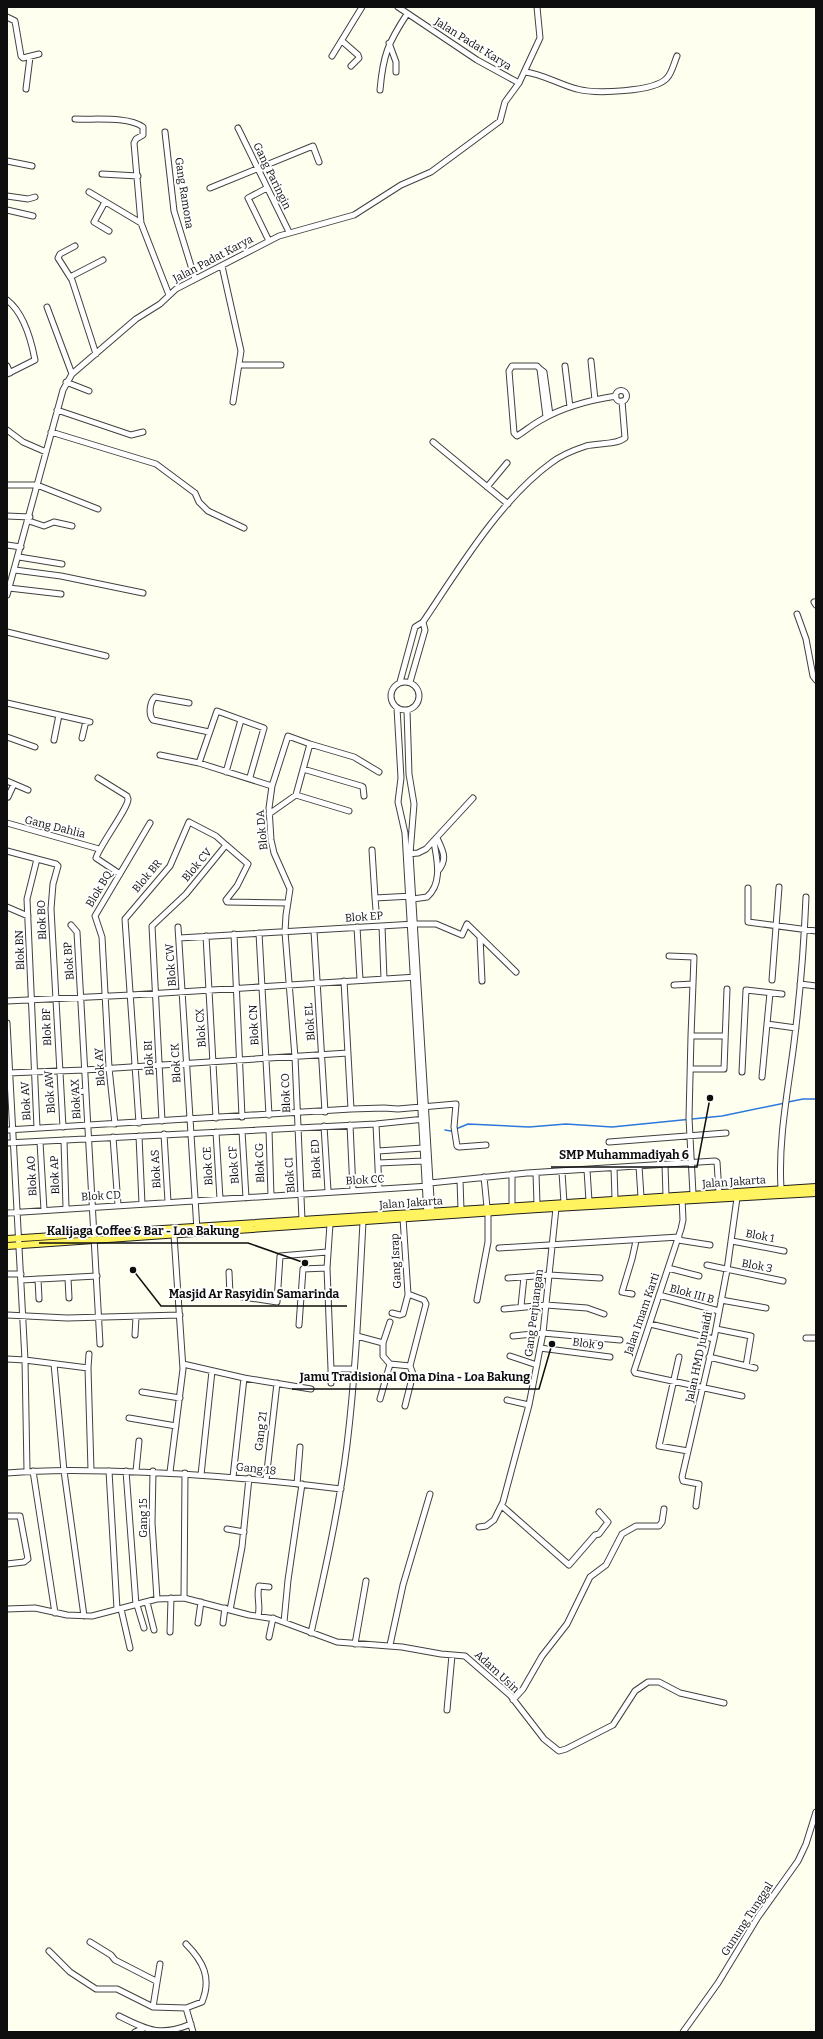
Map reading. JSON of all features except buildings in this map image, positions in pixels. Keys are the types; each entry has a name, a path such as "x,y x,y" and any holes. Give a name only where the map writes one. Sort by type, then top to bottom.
{"main road":[{"name":"Jalan Jakarta","path":"7,1246 19,1242 95,1233 197,1230 488,1210 512,1205 666,1196 682,1199 693,1194 816,1187"},
{"name":"Jalan Jakarta","path":"302,1223 330,1224 363,1222 461,1210 556,1208 682,1199 816,1194"},
{"name":"Jalan Jakarta","path":"7,1239 19,1242 96,1240 174,1235 197,1230"}],"street":[{"path":"332,56 362,7"},
{"name":"Jalan Padat Karya","path":"398,7 477,60 518,83"},
{"name":"Jalan Padat Karya","path":"7,596 29,519 57,410 66,382 72,374 136,319 160,304 169,295 195,279 289,232 354,214 401,185 431,172 500,121 505,102 525,72 540,38 537,7"},
{"path":"380,90 382,63 389,43 407,14"},
{"path":"7,17 15,22 21,56 23,58 40,54"},
{"path":"342,41 358,55 359,58 351,66"},
{"path":"389,43 396,62 396,72"},
{"path":"525,72 578,90 617,91 651,86 664,81 668,78 677,56"},
{"path":"26,89 30,57"},
{"path":"75,119 120,120 139,124 143,127 141,136 136,140 141,223 169,295"},
{"name":"Gang Paringin","path":"238,128 289,232"},
{"name":"Gang Ramona","path":"165,132 174,210 195,279"},
{"path":"210,188 313,146 319,162"},
{"path":"7,161 32,166"},
{"path":"102,174 138,176"},
{"path":"267,188 248,198 269,241"},
{"path":"89,192 141,223"},
{"path":"7,196 28,199 35,197"},
{"path":"105,202 94,222 109,231"},
{"path":"7,210 33,216"},
{"path":"75,246 58,256 70,277 96,354"},
{"path":"70,277 103,260"},
{"path":"222,266 241,351 233,402"},
{"path":"7,300 16,308 20,315 35,360 9,373 7,366"},
{"path":"47,307 72,374"},
{"path":"591,361 595,400"},
{"path":"240,365 281,365"},
{"path":"548,416 540,369 537,366 512,366 510,369 514,433 518,435 548,416 570,407 616,396"},
{"path":"565,366 570,407"},
{"path":"66,382 89,391"},
{"path":"400,682 415,627 423,622 472,550 521,488 551,463 567,453 586,446 625,438 622,401 626,398 626,393 618,391 616,396"},
{"path":"616,396 619,401 622,401"},
{"path":"57,410 131,435 143,432"},
{"path":"7,430 23,442 46,452"},
{"path":"51,432 156,464 195,493 199,502 208,510 244,528"},
{"path":"434,442 508,504"},
{"path":"487,487 507,463"},
{"path":"7,485 37,485 98,509"},
{"path":"7,516 29,519 44,526 54,522 72,526"},
{"path":"7,545 21,547"},
{"path":"18,557 62,564"},
{"path":"15,570 62,576 143,593"},
{"path":"9,588 61,594"},
{"path":"797,614 808,644 815,677"},
{"path":"410,682 425,630 423,622"},
{"path":"7,632 106,656"},
{"path":"398,708 407,710 415,706 419,697 417,688 410,682 400,682 395,685 391,694 392,700 398,708 401,778 398,802 405,833 412,897 412,924 430,1214"},
{"path":"189,703 156,697 152,701 151,718 153,720 209,732"},
{"path":"7,703 88,721 82,738"},
{"path":"407,710 409,774 414,804 408,854"},
{"path":"199,763 217,712 264,728 250,777"},
{"path":"54,740 59,715"},
{"path":"226,772 241,720"},
{"name":"Blok DA","path":"289,985 286,932 290,889 273,848 269,814 272,786 288,736 310,744"},
{"path":"7,737 34,747"},
{"path":"269,814 296,795 310,744 354,756 379,772"},
{"path":"160,755 199,763 226,772 250,777 272,786"},
{"path":"303,769 361,786 363,787 364,796"},
{"path":"98,778 127,796 129,802 99,849 96,859 120,874"},
{"path":"7,781 28,790"},
{"path":"8,797 14,784"},
{"path":"296,795 349,811"},
{"path":"408,854 423,852 473,798"},
{"name":"Blok BR","path":"131,995 125,919 170,866 189,822 216,836 226,845"},
{"name":"Blok BQ","path":"107,1009 102,937 95,916 150,823"},
{"name":"Gang Dahlia","path":"7,824 99,849"},
{"path":"375,898 423,898 430,894 438,871 445,862 445,858 435,840"},
{"path":"435,840 438,871"},
{"name":"Blok CV","path":"152,926 186,894 226,845 248,863 237,886 226,900 227,902 288,903"},
{"path":"372,850 376,910"},
{"path":"7,851 37,859"},
{"name":"Blok BN","path":"34,1072 27,899 29,886 37,859"},
{"name":"Blok BO","path":"37,859 56,864 58,866 51,896 56,998"},
{"path":"772,980 779,887"},
{"path":"748,888 747,921 816,931"},
{"path":"782,1188 780,1168 786,1104 796,1028 805,930 806,897"},
{"path":"7,908 28,916"},
{"name":"Blok EP","path":"179,938 412,924 436,924 462,935 467,924 480,937"},
{"name":"Blok BP","path":"71,925 77,932 82,997 84,1070"},
{"name":"Blok BI","path":"152,926 162,1121"},
{"path":"382,926 384,978"},
{"name":"Blok CW","path":"178,927 183,992"},
{"path":"357,927 360,980"},
{"name":"Blok EL","path":"314,931 324,1112"},
{"name":"Blok CN","path":"259,933 269,1115"},
{"path":"234,934 242,1117"},
{"name":"Blok CX","path":"206,936 216,1118"},
{"path":"480,937 516,972"},
{"path":"480,937 482,981"},
{"path":"669,956 694,957 689,1121 693,1194"},
{"path":"7,1001 183,992 416,977"},
{"path":"344,981 351,1109"},
{"path":"674,985 693,984"},
{"path":"800,984 816,986"},
{"name":"Blok CO","path":"289,985 295,1057 297,1125"},
{"path":"691,1069 724,1069 727,989"},
{"path":"742,1072 746,990 782,994"},
{"name":"Blok CK","path":"183,992 191,1131"},
{"path":"762,1077 770,993"},
{"path":"131,995 139,1123"},
{"name":"Blok BF","path":"56,998 58,1056"},
{"name":"Blok AY","path":"107,1009 109,1068 115,1124"},
{"path":"7,1024 10,1142 17,1212 25,1360 27,1471"},
{"path":"767,1024 796,1028"},
{"path":"691,1036 725,1036"},
{"path":"8,1073 159,1066 322,1056 348,1053"},
{"name":"Blok AW","path":"58,1056 63,1127"},
{"name":"Blok AX","path":"84,1070 96,1240 100,1344"},
{"name":"Blok AV","path":"34,1072 37,1128"},
{"path":"75,1092 86,1091"},
{"path":"10,1142 40,1142 88,1136 139,1136 191,1131 216,1132 269,1130 297,1125 324,1126 376,1124 456,1104 456,1144 459,1147 486,1145"},
{"path":"10,1130 88,1127 115,1124 190,1121 269,1115 297,1115 351,1109 424,1113"},
{"path":"424,1113 424,1161 428,1185"},
{"path":"376,1124 379,1189"},
{"name":"Blok CI","path":"297,1125 302,1223"},
{"path":"350,1125 354,1190"},
{"name":"Blok ED","path":"324,1126 328,1191"},
{"name":"Blok CG","path":"269,1130 271,1196"},
{"path":"191,1131 197,1230"},
{"name":"Blok CF","path":"242,1131 246,1198"},
{"name":"Blok CE","path":"216,1132 220,1199"},
{"path":"609,1142 726,1133"},
{"name":"Blok AS","path":"164,1134 168,1202"},
{"path":"139,1136 142,1204"},
{"path":"113,1137 118,1205"},
{"name":"Blok AP","path":"64,1140 66,1208"},
{"name":"Blok AO","path":"40,1142 44,1210"},
{"path":"378,1150 424,1148"},
{"path":"378,1163 424,1161"},
{"name":"Blok CC","path":"301,1193 428,1185 512,1174 716,1161 719,1193"},
{"path":"665,1165 666,1196"},
{"path":"639,1166 641,1197"},
{"path":"614,1168 615,1198"},
{"path":"587,1170 589,1201"},
{"path":"562,1172 564,1202"},
{"path":"536,1173 537,1204"},
{"path":"512,1174 512,1205"},
{"path":"477,1300 488,1242 488,1210 484,1177"},
{"path":"460,1180 461,1210"},
{"name":"Blok CD","path":"7,1213 66,1208 246,1198 301,1193"},
{"name":"Jalan HMD Junaidi","path":"696,1506 699,1484 682,1479 714,1340 732,1241 737,1198"},
{"name":"Jalan Imam Karti","path":"682,1199 683,1220 678,1238 634,1371 636,1374 742,1396"},
{"name":"Gang Perjuangan","path":"479,1527 486,1526 494,1520 502,1506 508,1490 521,1431 529,1405 540,1348 550,1276 556,1208"},
{"name":"Gang Israp","path":"403,1218 408,1295 424,1300 426,1304 410,1366 413,1374 405,1406"},
{"path":"311,1633 341,1489 353,1384 363,1222"},
{"path":"330,1224 327,1268 331,1383"},
{"path":"170,1472 183,1364 174,1235"},
{"path":"499,1248 678,1238 710,1245"},
{"path":"632,1294 622,1292 636,1241"},
{"name":"Blok 1","path":"732,1241 784,1251"},
{"path":"229,1272 230,1295 277,1302 280,1256 327,1252"},
{"name":"Blok 3","path":"708,1265 784,1281"},
{"path":"299,1325 303,1269 327,1268"},
{"path":"668,1268 699,1276"},
{"path":"7,1274 21,1274"},
{"path":"21,1280 97,1276"},
{"path":"508,1278 550,1276 600,1278"},
{"path":"521,1306 524,1277"},
{"path":"68,1278 69,1298"},
{"path":"38,1279 39,1299"},
{"path":"392,1313 400,1315 404,1314 408,1295"},
{"name":"Blok III B","path":"659,1295 719,1311"},
{"path":"721,1300 766,1308"},
{"path":"504,1310 521,1306 546,1305 587,1308 604,1314"},
{"path":"7,1315 99,1318 180,1315"},
{"path":"135,1335 136,1317"},
{"path":"390,1322 384,1343 383,1356 390,1364 410,1366"},
{"path":"650,1324 714,1340"},
{"path":"716,1328 751,1336 746,1366"},
{"path":"513,1336 542,1333 620,1340"},
{"path":"356,1336 384,1343"},
{"path":"806,1338 816,1338"},
{"name":"Blok 9","path":"540,1348 610,1357"},
{"path":"89,1354 88,1368 91,1470"},
{"path":"510,1356 537,1365"},
{"path":"679,1357 672,1382 660,1446 688,1451"},
{"path":"709,1358 755,1368"},
{"path":"7,1359 88,1368"},
{"path":"54,1364 64,1471 84,1616"},
{"path":"183,1364 244,1378 311,1389"},
{"path":"380,1399 390,1364"},
{"path":"331,1369 354,1369"},
{"path":"201,1475 212,1371"},
{"path":"233,1476 244,1378"},
{"name":"Gang 21","path":"266,1480 277,1383"},
{"path":"142,1392 180,1398"},
{"path":"507,1400 529,1405"},
{"path":"129,1418 176,1426"},
{"path":"136,1471 139,1441"},
{"path":"284,1622 300,1484 300,1447"},
{"name":"Gang 18","path":"7,1474 27,1471 153,1471 233,1476 341,1489"},
{"path":"33,1471 55,1613"},
{"path":"109,1471 119,1609 130,1648"},
{"path":"126,1471 137,1605 144,1628"},
{"name":"Gang 15","path":"153,1471 152,1523 157,1599"},
{"path":"184,1598 185,1473"},
{"path":"223,1623 244,1532 249,1478"},
{"path":"390,1645 403,1585 430,1494"},
{"path":"502,1506 568,1565 595,1535 599,1534 608,1522 599,1512"},
{"path":"513,1700 523,1689 542,1656 567,1624 590,1577 606,1565 622,1534 636,1526 660,1526 664,1509"},
{"path":"7,1516 20,1516 28,1559 24,1562 7,1564"},
{"path":"227,1529 244,1532"},
{"path":"355,1644 366,1581"},
{"path":"258,1616 260,1607 258,1597 259,1586 269,1587"},
{"path":"170,1632 171,1598"},
{"name":"Adam Usin","path":"7,1609 35,1608 67,1615 84,1616 100,1614 157,1599 184,1598 258,1616 273,1618 328,1640 355,1644 390,1645 467,1657 497,1682 513,1700 532,1726 551,1746 562,1751 613,1725 635,1691 648,1682 659,1682 680,1694 724,1703"},
{"path":"147,1602 154,1630"},
{"path":"198,1623 201,1602"},
{"path":"269,1637 273,1618"},
{"path":"447,1710 452,1655"},
{"name":"Gunung Tunggal","path":"683,2032 718,1983 758,1917 798,1861 806,1844 816,1812"},
{"path":"90,1942 111,1955 115,1960 156,1981"},
{"path":"48,1951 64,1968 91,1987 98,1990 117,1989 153,2007 186,2008 202,2002 206,1982 202,1962 186,1944"},
{"path":"153,2007 156,1981 160,1964"},
{"path":"186,2008 193,2032"},
{"path":"119,2016 144,2028 161,2032 177,2030 191,2024"},
{"path":"135,2032 144,2028"}],"waterway":[{"path":"788,1102 803,1099 816,1099"},
{"path":"445,1130 451,1131 468,1124 529,1127 566,1124 612,1127 722,1116 785,1103"}],"place":[{"name":"SMP Muhammadiyah 6","path":"710,1098"},
{"name":"Kalijaga Coffee & Bar - Loa Bakung","path":"305,1263"},
{"name":"Masjid Ar Rasyidin Samarinda","path":"133,1270"},
{"name":"Jamu Tradisional Oma Dina - Loa Bakung","path":"552,1344"}]}
